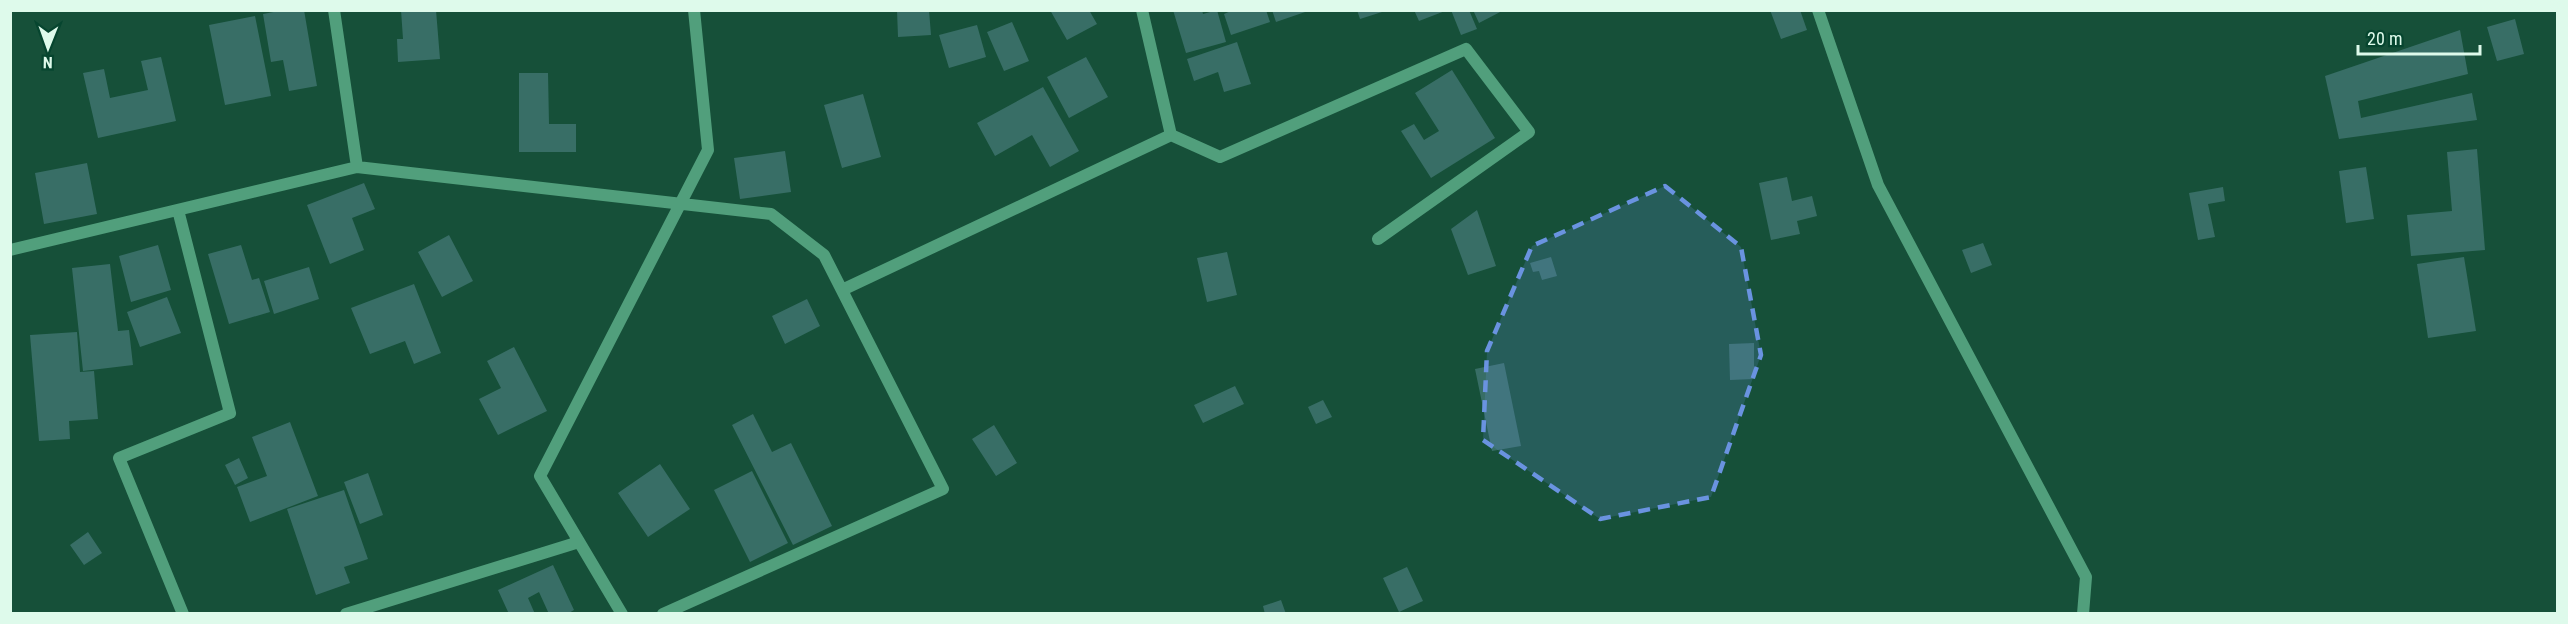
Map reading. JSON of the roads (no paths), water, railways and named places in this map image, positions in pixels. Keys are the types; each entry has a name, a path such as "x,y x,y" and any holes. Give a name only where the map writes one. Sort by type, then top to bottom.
{"street":[{"path":"334,10 357,167"},
{"path":"622,614 540,476 708,150 694,10"},
{"path":"1142,10 1171,135"},
{"path":"1818,10 1878,185 2086,577 2082,614"},
{"path":"842,290 1171,135 1220,157 1466,49 1529,132 1378,239"},
{"path":"10,250 357,167 771,214 824,255 943,489 663,614"},
{"path":"178,210 230,413 119,458 183,614"},
{"path":"346,614 579,542"}]}
